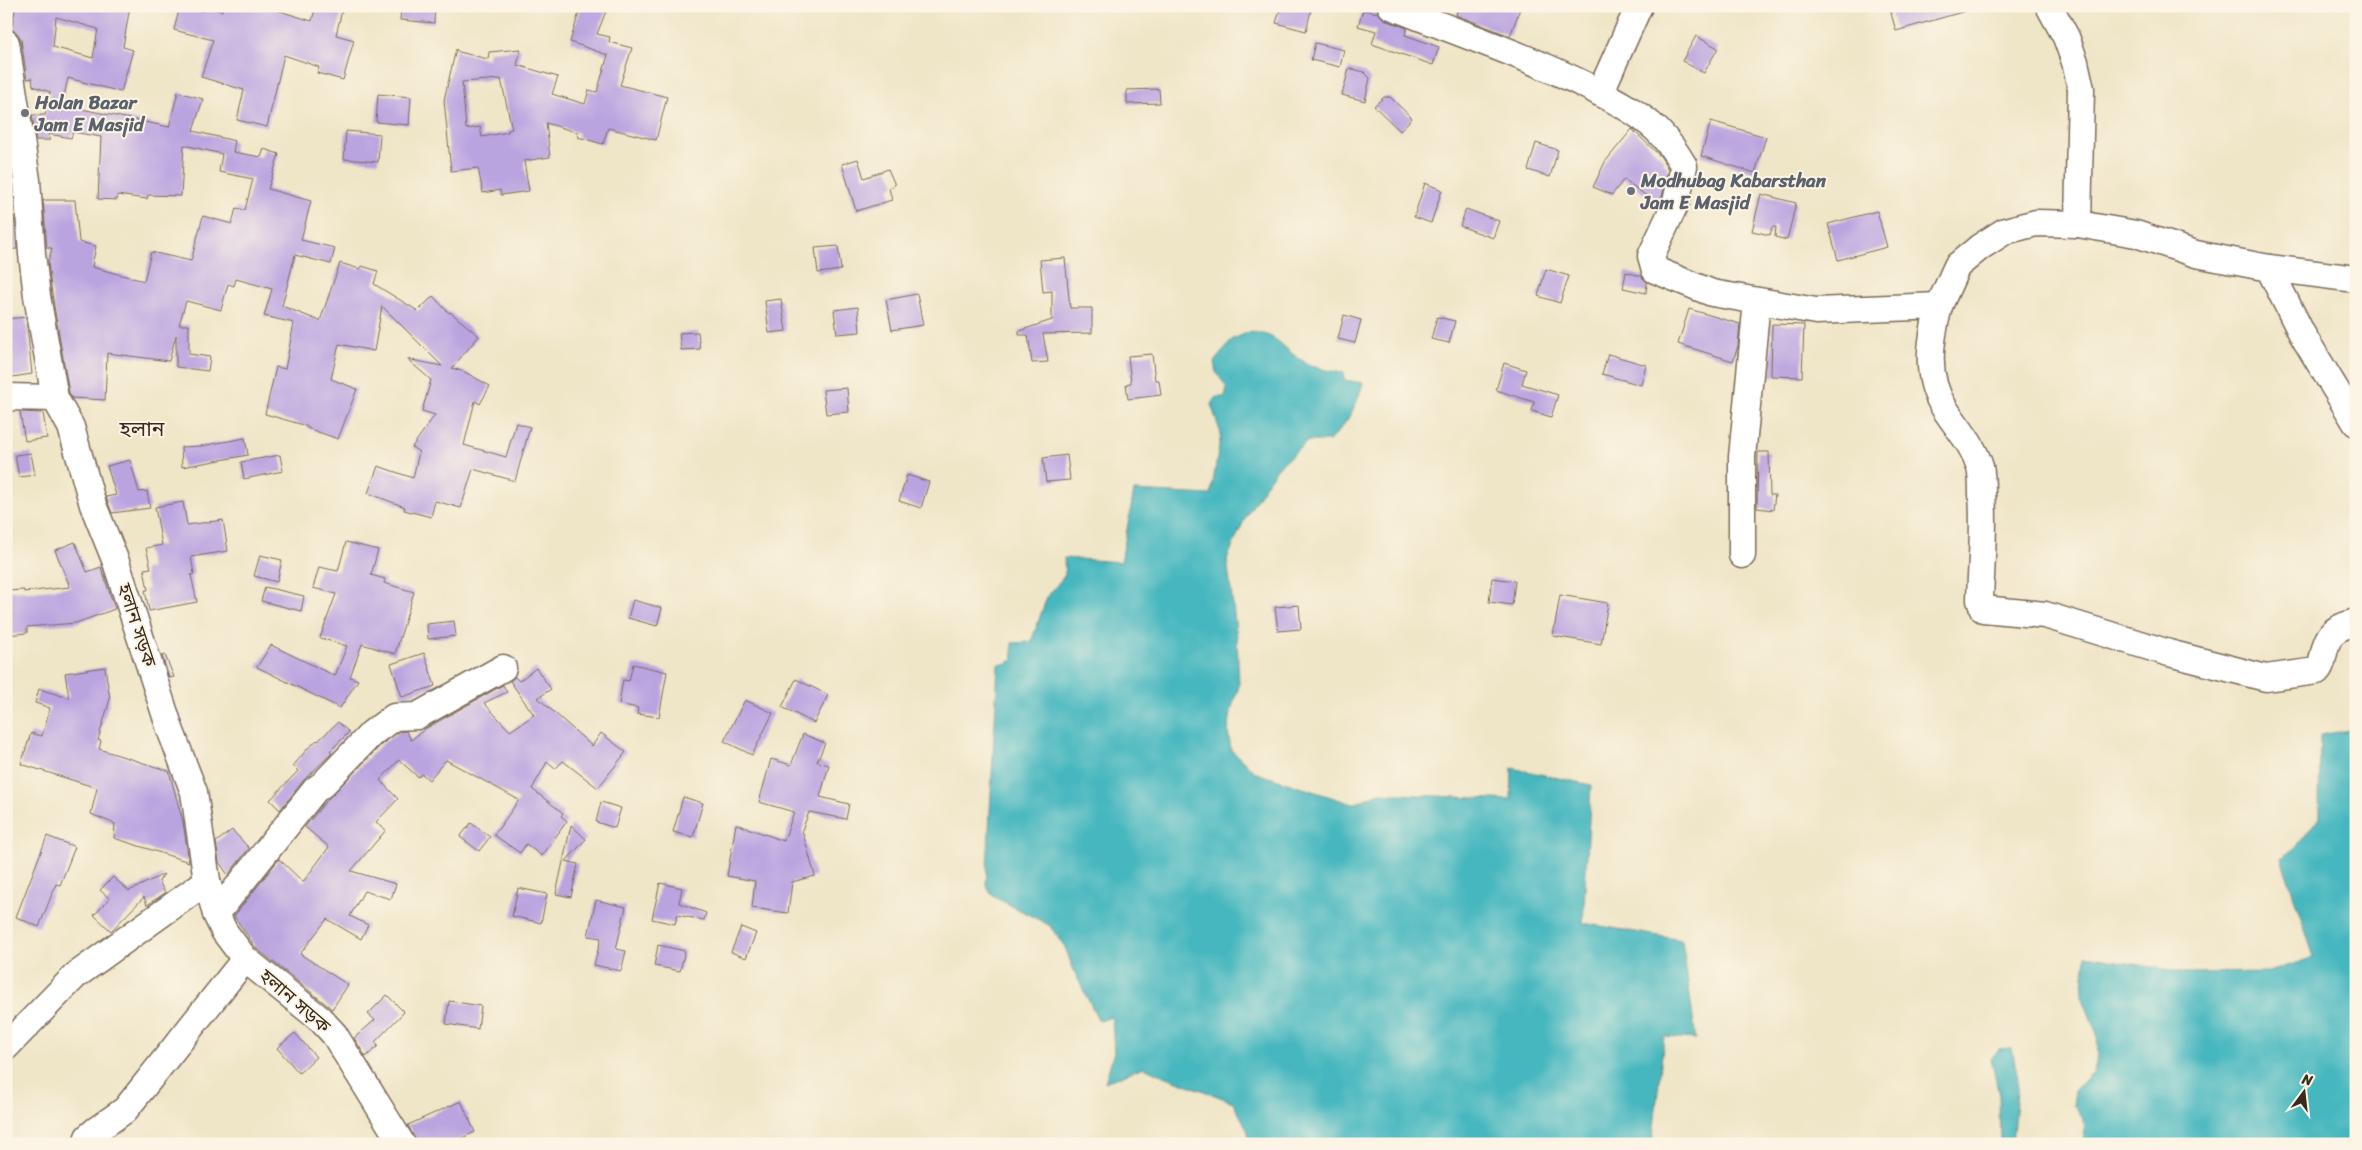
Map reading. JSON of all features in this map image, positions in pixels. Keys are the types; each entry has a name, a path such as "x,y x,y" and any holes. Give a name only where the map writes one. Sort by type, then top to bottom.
{"street":[{"path":"1391,6 1527,57 1600,93 1640,116 1656,129 1672,145 1684,166 1676,202 1651,256 1655,270 1712,293 1816,311 1939,306"},
{"path":"1600,93 1639,6"},
{"path":"2049,6 2066,37 2075,62 2081,89 2078,224"},
{"name":"হলান সড়ক","path":"6,43 27,180 36,288 55,398 71,427 94,505 116,562 170,729 194,792 208,881 216,914 224,931 246,958 320,1019 334,1034 402,1144"},
{"path":"2356,279 2270,268 2196,254 2136,234 2078,224 2036,223 2005,231 1980,247 1957,266 1939,306 1932,336 1930,361 1932,385 1945,409 1972,447 1980,469 1983,510 1980,600 1983,609 2045,615 2169,653 2266,678 2317,671 2321,667 2327,640 2332,632 2356,622"},
{"path":"2270,268 2302,334 2356,423"},
{"path":"1742,555 1742,457 1757,301"},
{"path":"6,397 55,398"},
{"path":"216,914 315,790 372,733 394,717 417,716 503,668"},
{"path":"6,1047 76,976 208,881"},
{"path":"86,1144 88,1137 125,1110 246,958"}],"water":[{"path":"1249,332 1260,333 1274,338 1295,356 1312,366 1344,373 1344,380 1363,383 1350,415 1329,441 1308,441 1279,466 1246,516 1227,559 1237,638 1239,686 1232,707 1228,731 1231,750 1256,773 1353,804 1380,793 1511,800 1512,768 1591,785 1583,923 1682,940 1696,1039 1664,1037 1652,1144 1251,1144 1247,1129 1233,1102 1144,1067 1105,1082 1114,1052 1112,1017 1099,1021 1074,971 1065,947 1049,925 994,897 986,885 998,664 1004,664 1013,660 1012,643 1031,642 1047,597 1065,575 1064,558 1121,562 1134,491 1211,495 1221,434 1211,404 1216,397 1225,397 1227,388 1216,372 1214,362 1233,339"},
{"path":"2356,729 2356,1144 2082,1144 2085,1127 2081,1114 2073,1105 2075,1091 2094,1071 2098,1054 2097,1034 2082,996 2086,956 2188,973 2269,972 2314,957 2281,858 2295,849 2319,817 2320,735"},
{"path":"2012,1048 2018,1079 2012,1144 2000,1144 1999,1094 1991,1059 1999,1049"}],"building":[{"path":"16,6 130,6 123,47 133,50 121,92 68,78 62,105 169,127 178,92 203,99 193,131 235,141 233,152 261,157 264,149 279,154 268,189 311,201 301,240 335,248 331,264 295,255 282,306 320,321 340,263 360,269 362,266 378,271 374,284 418,311 433,296 449,313 479,336 452,368 465,372 490,386 480,404 475,401 464,445 506,457 516,423 530,427 515,481 473,469 461,508 435,501 431,517 404,510 405,507 368,493 378,466 413,478 419,452 412,447 435,415 422,411 431,380 407,359 442,366 382,306 374,351 339,344 331,379 357,389 338,439 307,428 307,426 265,414 276,367 285,369 294,323 264,316 272,289 236,279 234,286 228,284 221,310 186,301 179,325 189,325 189,354 210,357 208,371 176,367 176,335 169,361 107,353 105,400 72,398 69,393 52,294 48,263 52,248 47,248 43,200 75,200 79,242 96,246 92,267 144,281 151,252 191,261 203,216 232,224 236,208 245,210 253,179 219,172 222,154 184,145 181,196 148,195 147,199 117,195 117,200 98,199 101,137 73,132 71,138 49,134 50,140 36,140 32,115 45,115 50,92 33,86 32,78 27,79 21,40 17,33 11,29","holes":["56,17 98,29 93,58 53,47"]},
{"path":"180,6 204,11 205,7 222,11 223,6 277,6 276,10 312,21 316,6 343,6 336,35 354,40 343,80 317,73 319,67 284,55 267,127 237,120 244,90 201,77 213,40 174,30"},
{"path":"401,6 435,6 434,23 400,20"},
{"path":"581,6 606,11 597,34 610,37 609,42 632,48 620,85 667,97 656,140 608,128 603,144 578,137 579,133 546,123 550,157 524,161 529,191 501,195 500,190 483,193 478,168 451,171 444,100 456,49 459,52 488,59 489,52 521,49 517,65 558,77 552,94 585,104 589,90 597,92 608,55 570,42","holes":["501,79 512,129 508,130 508,132 482,137 480,127 466,129 462,82"]},
{"path":"1281,6 1312,6 1306,31 1276,23"},
{"path":"1459,6 1521,6 1510,36 1456,15"},
{"path":"1889,6 1968,6 1969,10 1896,31"},
{"path":"1363,10 1378,13 1385,20 1407,28 1405,35 1439,47 1433,65 1372,44 1376,31 1358,26"},
{"path":"1696,36 1718,48 1704,73 1682,61"},
{"path":"1315,43 1344,50 1340,67 1311,60"},
{"path":"1349,68 1364,72 1370,78 1365,101 1342,95"},
{"path":"1159,89 1160,103 1127,104 1127,90"},
{"path":"378,94 411,97 409,125 376,122"},
{"path":"1384,97 1390,97 1412,118 1400,131 1374,106"},
{"path":"1711,121 1766,137 1755,173 1701,156"},
{"path":"1632,129 1661,157 1668,169 1662,197 1657,204 1624,179 1612,195 1593,187 1605,162"},
{"path":"346,131 380,134 378,162 344,159"},
{"path":"1536,143 1558,150 1550,177 1528,170"},
{"path":"858,159 864,178 888,169 895,185 889,188 892,200 856,211 842,164"},
{"path":"1425,183 1442,190 1431,223 1414,217"},
{"path":"1761,194 1796,203 1787,240 1775,237 1776,227 1772,227 1770,235 1752,231"},
{"path":"1466,209 1499,221 1493,238 1460,226"},
{"path":"1877,211 1887,247 1838,260 1828,224"},
{"path":"14,216 17,249 6,250 6,217"},
{"path":"838,246 841,270 818,273 815,248"},
{"path":"1065,258 1070,308 1092,308 1092,333 1043,334 1048,362 1032,363 1028,335 1019,335 1019,331 1052,320 1052,291 1043,292 1040,260"},
{"path":"1546,269 1569,276 1560,303 1538,296"},
{"path":"1626,272 1641,276 1647,282 1646,293 1623,288"},
{"path":"917,294 923,325 892,330 886,300"},
{"path":"781,299 786,331 769,333 765,301"},
{"path":"858,307 860,332 837,334 834,310"},
{"path":"1689,309 1740,324 1738,346 1733,361 1678,344"},
{"path":"1344,315 1361,320 1355,343 1338,339"},
{"path":"26,317 32,374 6,378 6,348 9,348 6,319"},
{"path":"1437,317 1455,321 1449,343 1431,339"},
{"path":"1772,324 1804,325 1802,377 1771,376"},
{"path":"698,332 700,349 681,350 679,333"},
{"path":"1152,354 1155,380 1159,380 1161,395 1128,399 1126,384 1131,383 1128,356"},
{"path":"1608,354 1646,365 1641,385 1602,374"},
{"path":"1504,363 1526,370 1522,384 1558,395 1551,417 1532,411 1534,402 1496,390"},
{"path":"847,388 849,412 826,414 823,390"},
{"path":"20,412 43,413 47,438 25,441"},
{"path":"245,438 248,455 182,467 181,447 201,446"},
{"path":"1758,452 1769,452 1770,495 1775,495 1773,510 1757,508"},
{"path":"31,453 35,475 19,477 15,455"},
{"path":"280,455 283,471 244,479 241,462"},
{"path":"1067,455 1070,480 1046,482 1043,458"},
{"path":"130,460 139,492 147,491 150,508 112,513 106,497 116,495 107,466"},
{"path":"907,475 929,482 921,508 899,501"},
{"path":"183,502 187,525 223,520 228,551 191,557 194,574 191,575 197,602 149,611 144,569 151,568 146,548 162,545 155,507"},
{"path":"75,542 87,572 101,567 115,609 76,623 27,627 27,633 6,635 6,591 24,590 24,592 70,587 55,550"},
{"path":"346,542 378,550 371,575 385,579 384,583 414,592 395,654 362,644 350,677 358,680 340,708 257,667 271,645 335,676 347,646 320,638 336,594 313,588 319,567 338,571"},
{"path":"260,555 282,560 277,582 254,576"},
{"path":"1492,578 1515,581 1512,605 1489,602"},
{"path":"265,587 304,596 301,611 261,601"},
{"path":"1560,595 1608,603 1601,644 1553,636"},
{"path":"633,600 662,608 657,626 628,618"},
{"path":"1299,605 1301,629 1278,631 1275,607"},
{"path":"454,621 456,636 428,639 427,624"},
{"path":"424,653 435,686 402,697 391,664"},
{"path":"165,655 174,677 169,678 162,656"},
{"path":"633,664 667,672 659,717 637,714 638,708 619,704 623,680 629,681"},
{"path":"105,667 110,699 98,740 101,741 99,749 169,771 183,822 189,862 114,838 115,824 91,814 97,788 21,764 31,733 42,736 50,708 35,703 39,689 69,698 65,673"},
{"path":"536,668 551,689 538,698 592,746 601,733 626,752 598,788 563,761 555,769 547,762 532,789 563,813 561,816 567,821 542,856 526,844 520,853 494,835 519,800 446,760 429,780 422,774 418,777 399,760 380,780 398,799 376,822 386,830 351,871 396,884 391,899 364,891 350,916 368,925 361,939 327,919 300,954 348,985 332,1009 256,948 234,916 279,859 303,882 329,847 305,827 326,801 382,744 399,732 406,731 411,740 425,729 503,685 507,692 484,703 510,731 534,715 510,681 515,677 519,681"},
{"path":"796,679 828,695 814,723 782,707"},
{"path":"745,700 773,713 752,755 724,741"},
{"path":"338,722 349,732 330,751 332,753 303,781 280,810 270,800 298,771 293,766 308,748"},
{"path":"803,734 825,743 817,762 829,765 820,797 849,804 846,819 809,812 802,830 815,876 792,882 788,913 752,908 755,881 727,876 736,824 784,841 794,812 759,802 771,759 791,765"},
{"path":"683,797 703,803 693,837 673,832"},
{"path":"601,802 621,808 615,828 596,822"},
{"path":"471,823 490,837 479,851 460,837"},
{"path":"571,825 586,839 566,861 578,864 571,897 556,894"},
{"path":"232,830 249,848 228,875 219,862 216,842"},
{"path":"47,836 75,847 60,885 56,884 39,927 16,917"},
{"path":"164,874 159,881 165,893 147,905 144,897 111,931 94,915 110,899 100,890 113,877 129,891"},
{"path":"660,883 682,888 679,903 706,913 704,920 677,915 675,924 652,919"},
{"path":"518,888 547,894 541,923 512,916"},
{"path":"596,900 626,907 616,949 626,951 621,971 594,965 601,938 588,936"},
{"path":"741,927 756,933 746,958 731,952"},
{"path":"658,945 685,951 680,971 654,966"},
{"path":"387,995 404,1012 375,1042 378,1046 366,1057 354,1038 375,1020 368,1014"},
{"path":"449,1001 481,1006 478,1029 446,1024"},
{"path":"295,1033 316,1057 299,1073 277,1048"},
{"path":"461,1101 475,1132 449,1144 417,1144 408,1125"}],"place":[{"name":"Holan Bazar Jam E Masjid","path":"25,113"},
{"name":"Modhubag Kabarsthan Jam E Masjid","path":"1631,191"}],"district":[{"name":"হলান","path":"142,429"}]}
